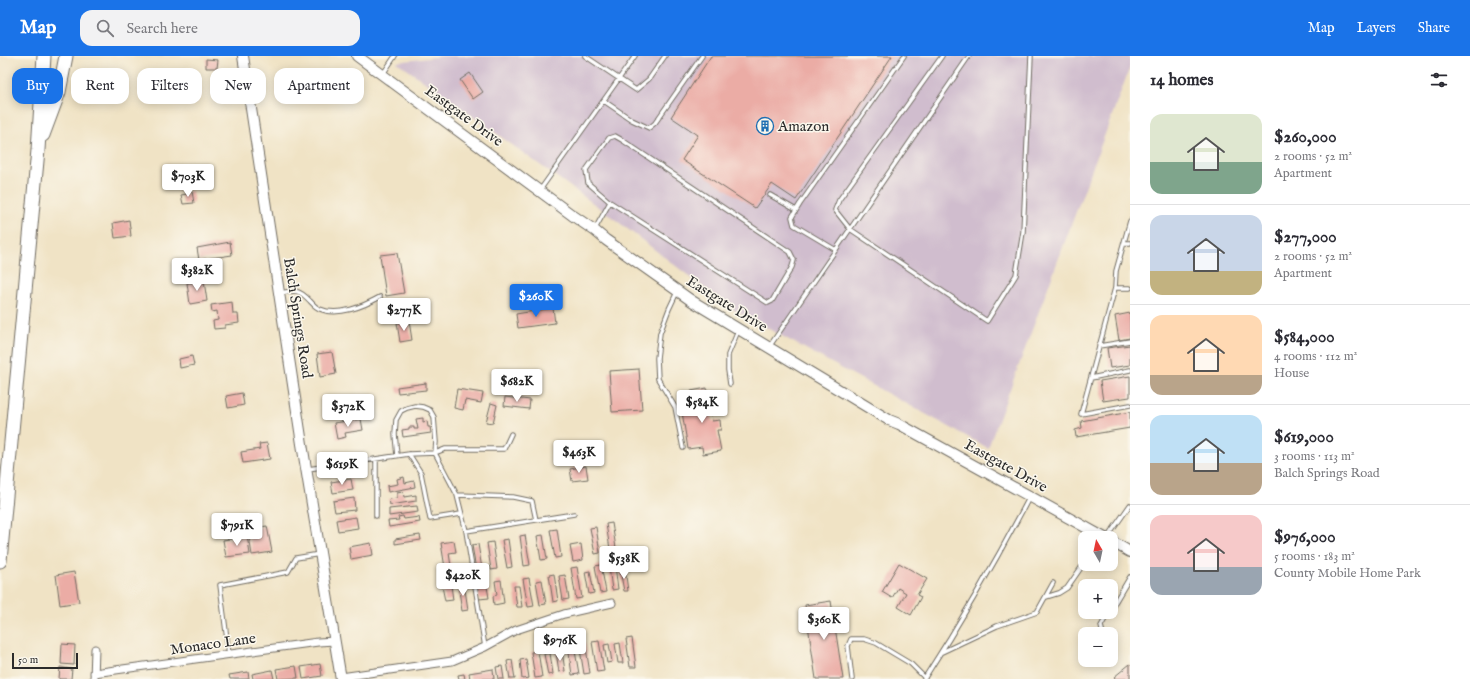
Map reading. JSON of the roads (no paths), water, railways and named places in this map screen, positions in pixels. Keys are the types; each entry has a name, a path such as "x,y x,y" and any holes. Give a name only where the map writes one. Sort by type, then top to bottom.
{"highway":[{"path":"0,561 38,150 44,56"},
{"path":"38,150 59,92 66,56"}],"street":[{"name":"Balch Springs Road","path":"243,56 306,469 341,678"},
{"name":"Eastgate Drive","path":"357,56 577,219 692,301 889,420 899,424 1092,531"},
{"path":"1118,546 1130,552"},
{"path":"341,678 452,661 485,647 516,630 564,614 612,603"},
{"name":"Monaco Lane","path":"94,676 318,642 335,641"},
{"path":"94,676 95,649"}],"lane":[{"path":"382,74 395,56"},
{"path":"585,56 636,90 649,79 665,56"},
{"path":"540,191 635,56"},
{"path":"604,101 632,120 649,128 655,123 702,56"},
{"path":"836,250 794,224 792,218 796,210 904,56"},
{"path":"942,56 839,200 835,210 850,229 987,321 1016,275 1022,239 1030,56"},
{"path":"769,348 969,56"},
{"path":"615,136 790,252 794,260 792,267 772,301 768,303 610,202 588,183 586,170 609,138 615,136"},
{"path":"770,195 796,210"},
{"path":"594,230 610,202"},
{"path":"1130,221 1116,271 1115,288 1081,414 1130,405"},
{"path":"1124,243 1130,243"},
{"path":"1115,288 1130,288"},
{"path":"279,293 294,290 300,292 320,310 329,311 355,308 380,297"},
{"path":"678,291 660,333 658,380 675,407 683,448"},
{"path":"730,384 728,355 738,330"},
{"path":"1099,346 1130,341"},
{"path":"1091,378 1130,370"},
{"path":"397,456 395,434 396,420 401,411 415,406 430,410 434,417 436,442 435,452 457,495 466,531 485,647"},
{"path":"306,469 409,454 435,452 445,449 504,449 511,434"},
{"path":"409,454 422,473 430,519 461,514"},
{"path":"376,459 376,516"},
{"path":"457,495 513,497 532,501 536,520"},
{"path":"852,679 848,646 851,639 864,639 876,643 911,664 924,679 1005,544 1030,497"},
{"path":"1108,531 1130,506"},
{"path":"466,531 574,514"},
{"path":"229,655 220,585 288,572 296,558 321,554"},
{"path":"1045,597 1067,588 1079,571"},
{"path":"1118,597 1130,577"},
{"path":"941,652 998,626 1037,612 1053,583"}],"place":[{"name":"Amazon","path":"765,126"}]}
